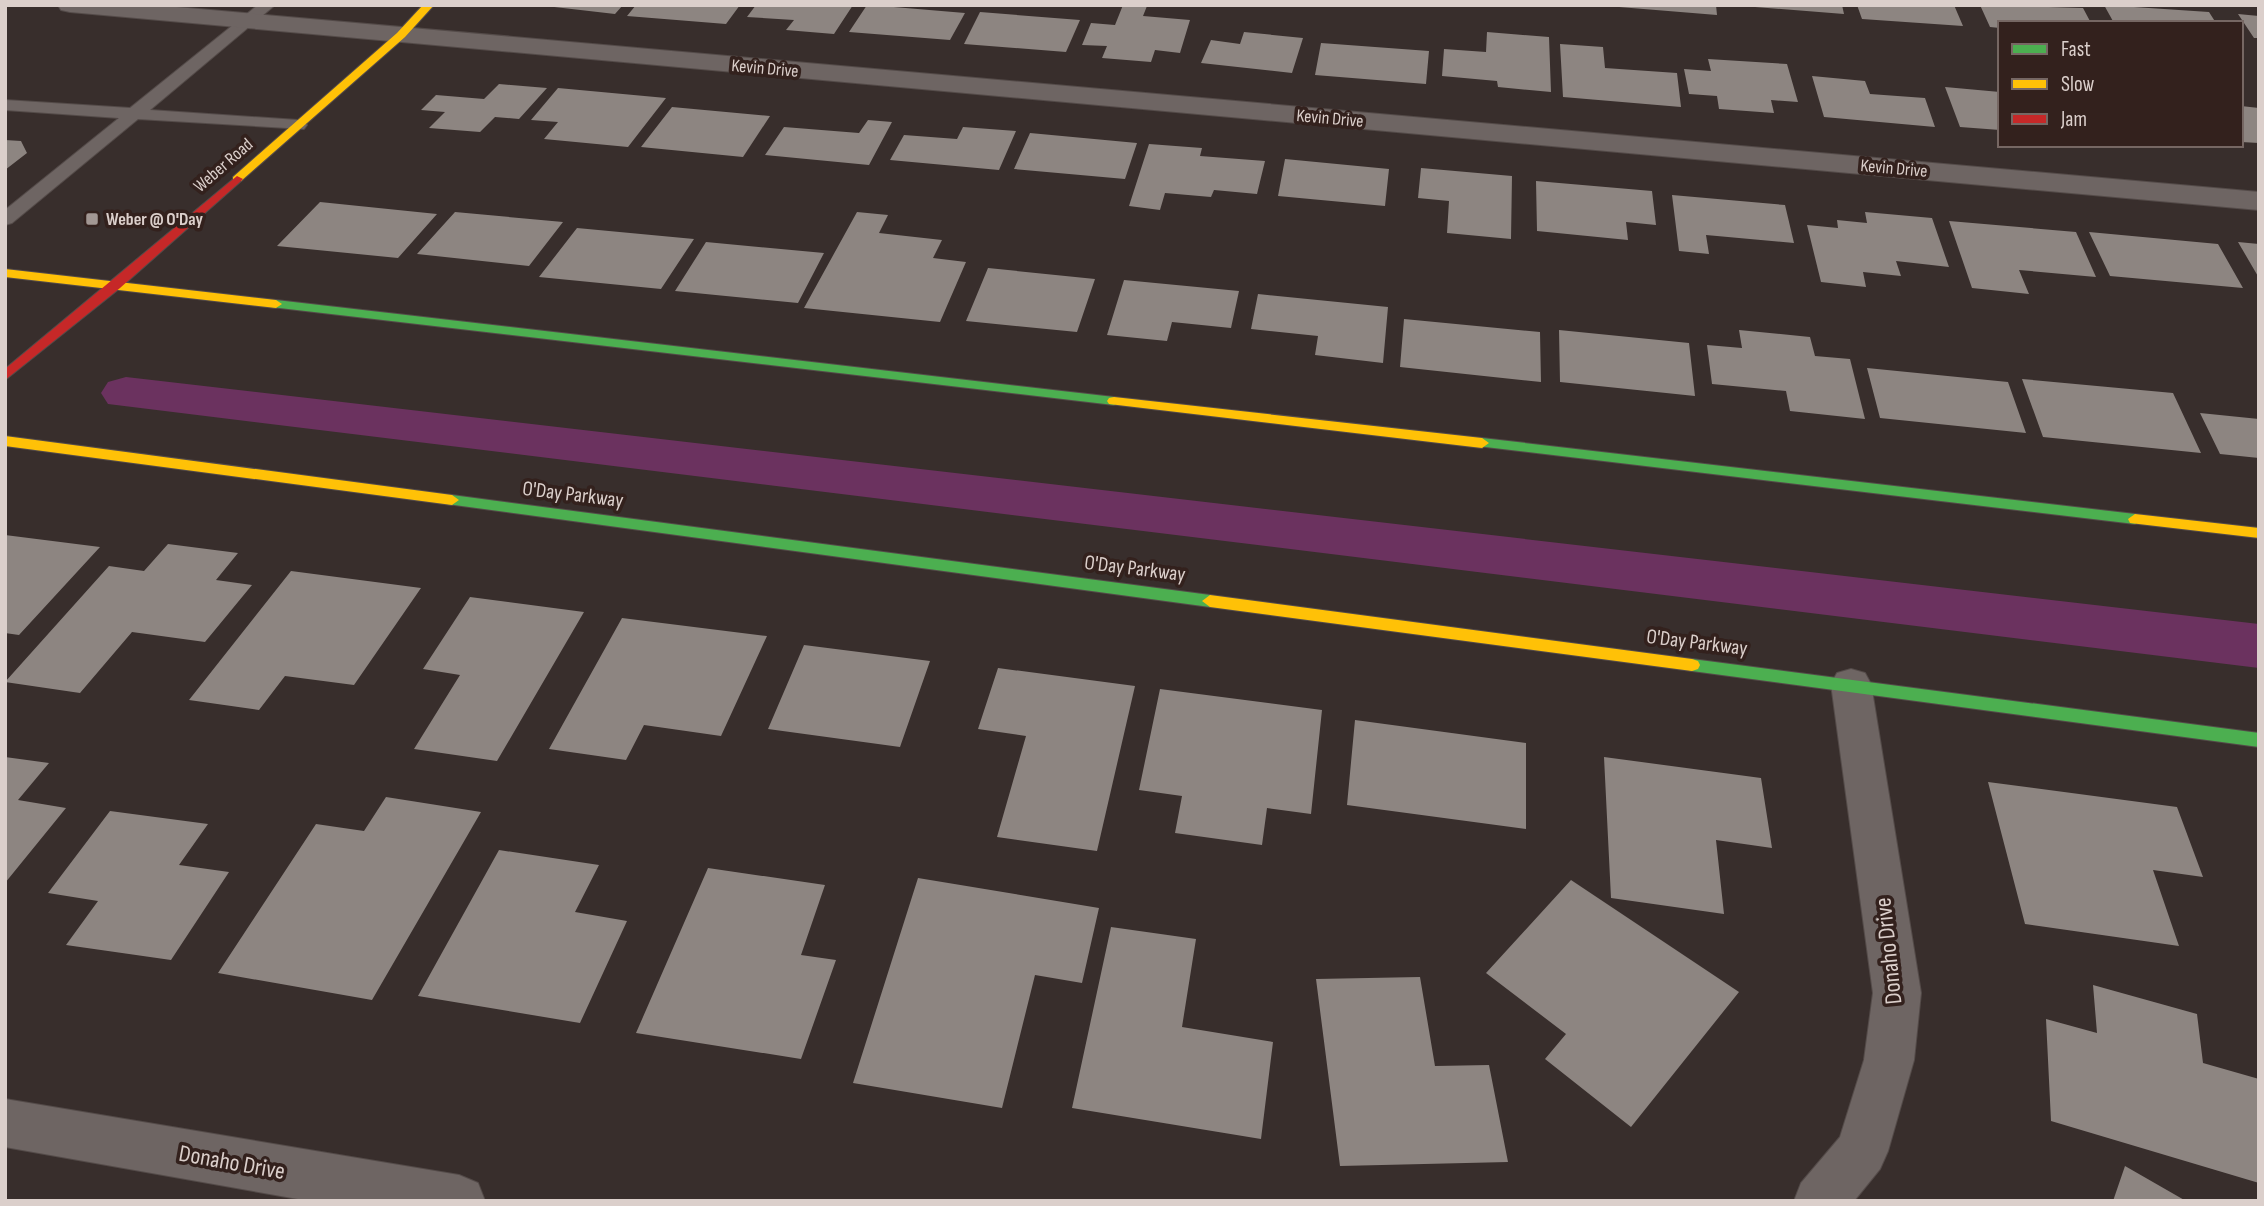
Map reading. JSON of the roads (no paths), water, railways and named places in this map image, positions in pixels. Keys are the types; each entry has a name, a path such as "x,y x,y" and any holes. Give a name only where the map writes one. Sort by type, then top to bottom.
{"street":[{"name":"Kevin Drive","path":"70,5 2259,201"},
{"name":"Weber Road","path":"5,376 116,285 401,35 429,5"},
{"path":"5,273 2259,533"},
{"name":"O'Day Parkway","path":"5,441 2259,740"},
{"name":"Donaho Drive","path":"1820,1201 1863,1151 1889,1060 1897,993 1851,684"},
{"name":"Donaho Drive","path":"5,1123 459,1201"}],"lane":[{"path":"5,219 268,5"},
{"path":"5,105 298,125"}],"waterway":[{"path":"126,393 2259,646"}],"place":[{"name":"Weber @ O'Day","path":"92,219"}]}
